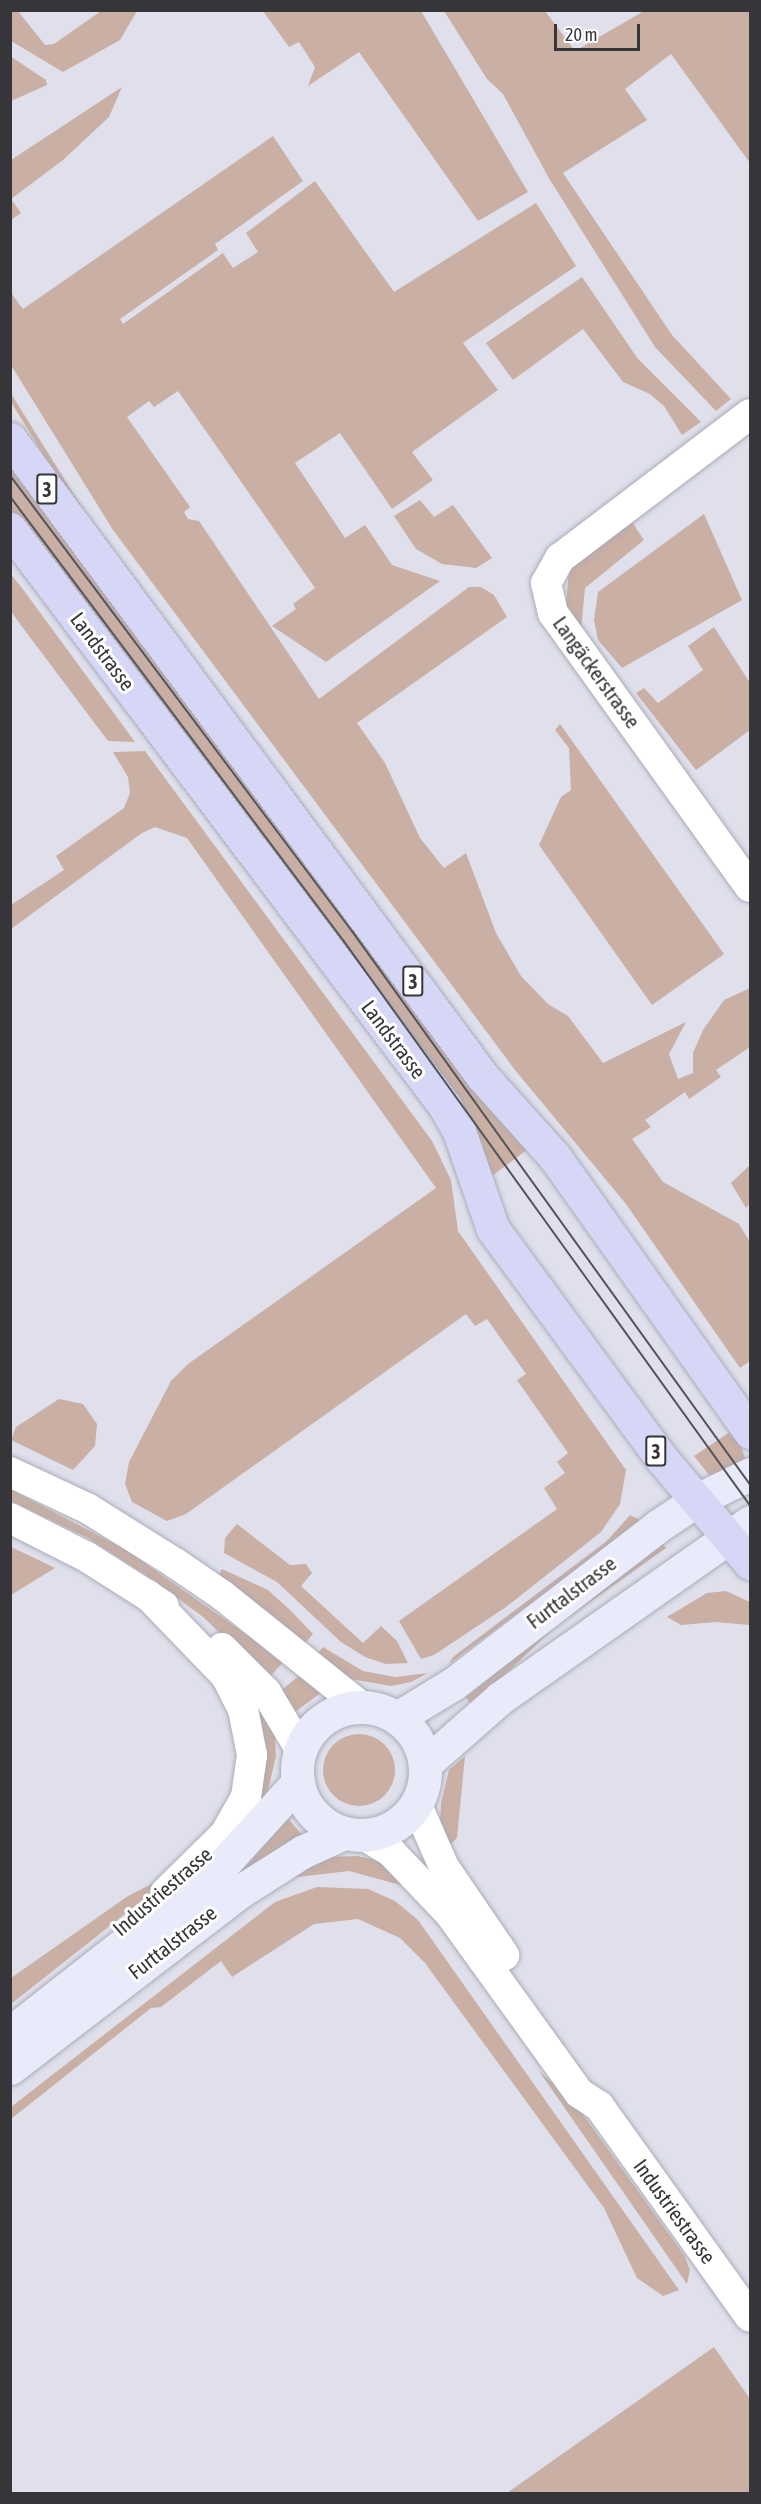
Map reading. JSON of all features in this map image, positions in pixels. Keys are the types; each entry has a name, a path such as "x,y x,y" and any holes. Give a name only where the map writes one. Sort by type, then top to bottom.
{"main road":[{"name":"3","path":"10,439 483,1077 554,1156 750,1432"},
{"name":"Landstrasse","path":"10,529 444,1105 459,1131 493,1228 661,1458 697,1500 739,1529 750,1563"},
{"name":"Furttalstrasse","path":"397,1718 453,1684 697,1500 750,1474"},
{"name":"Furttalstrasse","path":"425,1764 500,1698 739,1529"},
{"path":"362,1707 397,1718 411,1730 425,1764 424,1781 416,1803 397,1824 354,1834 312,1814 298,1782 300,1749 310,1732 325,1718 342,1710 362,1707"},
{"name":"Furttalstrasse","path":"10,2033 218,1870 298,1782"},
{"name":"Furttalstrasse","path":"10,2068 239,1892 302,1852 354,1834"}],"street":[{"name":"Langäckerstrasse","path":"750,414 560,558 546,583 553,613 750,887"},
{"path":"10,1472 87,1508 175,1563 222,1595 362,1707"},
{"name":"Industriestrasse","path":"10,1518 87,1557 206,1632 266,1692 300,1749"},
{"name":"Industriestrasse","path":"56,1997 104,1941 208,1855 237,1814 250,1775 250,1733 226,1676 148,1595"},
{"name":"Industriestrasse","path":"416,1803 444,1867 594,2087 599,2106 750,2317"},
{"name":"Industriestrasse","path":"354,1834 391,1852 450,1914 579,2093 599,2106"}],"shaded area":[{"path":"10,11 18,11 45,45 54,44 101,11 137,11 120,40 63,72 11,41"},
{"path":"263,11 421,11 528,192 478,221 359,52 308,86 315,67 299,42 289,47"},
{"path":"444,11 545,11 575,51 644,11 750,11 750,163 671,54 625,89 647,120 563,173 672,335 731,399 716,411 655,347 550,180 503,94 487,79"},
{"path":"10,56 46,80 47,85 11,101"},
{"path":"122,87 109,117 63,160 11,199 11,160"},
{"path":"273,136 303,181 215,244 218,250 120,319 123,324 223,253 233,268 258,252 246,233 315,181 394,292 536,203 576,266 463,343 498,390 412,452 433,480 392,509 340,433 295,463 345,538 365,525 392,565 440,581 326,662 272,626 296,609 293,604 315,588 178,391 154,407 149,401 127,417 190,507 184,512 188,519 199,521 319,699 469,587 481,587 494,595 507,617 357,723 385,763 420,838 444,868 466,853 496,933 521,976 548,1004 568,1016 603,1063 686,1022 669,1054 678,1079 693,1073 693,1053 703,1030 724,1000 750,988 750,1047 716,1070 721,1077 689,1099 685,1092 645,1120 651,1127 632,1139 663,1182 739,1224 750,1242 750,1361 740,1368 626,1204 515,1070 113,530 11,365 11,293 23,309"},
{"path":"11,199 21,213 11,220"},
{"path":"582,277 638,359 701,422 682,435 664,406 650,394 623,382 583,329 513,380 486,343"},
{"path":"10,392 103,541 507,1083 97,542 11,402"},
{"path":"10,459 532,1146 488,1179 11,512"},
{"path":"420,500 434,517 453,505 492,558 476,568 442,564 416,549 394,516"},
{"path":"704,514 742,600 622,668 598,640 594,620 598,592"},
{"path":"630,519 644,540 585,588 581,631 566,607 569,568"},
{"path":"10,573 135,742 108,741 20,624 11,611"},
{"path":"714,627 750,683 750,730 696,770 636,693 644,688 658,703 703,670 688,646"},
{"path":"560,724 724,954 652,1005 539,845 561,797 571,790 569,748 555,730"},
{"path":"145,751 432,1141 451,1180 458,1231 626,1470 620,1504 601,1532 506,1607 434,1655 421,1659 399,1621 557,1509 544,1488 565,1473 557,1462 568,1453 517,1380 526,1374 487,1319 475,1326 466,1314 186,1514 167,1521 132,1502 125,1484 129,1462 171,1381 188,1364 436,1188 187,838 155,827 142,833 11,929 11,905 64,870 56,856 124,808 130,793 128,777 113,752"},
{"path":"750,1165 750,1204 746,1208 731,1183"},
{"path":"59,1399 83,1404 97,1424 95,1446 73,1470 11,1440 16,1427"},
{"path":"736,1428 747,1465 709,1475 694,1456"},
{"path":"10,1489 126,1550 284,1661 268,1679 203,1617 152,1579 88,1538 11,1501"},
{"path":"630,1515 642,1521 449,1664 453,1657 607,1541"},
{"path":"237,1524 290,1565 306,1564 312,1573 301,1586 363,1643 381,1626 397,1641 408,1663 386,1664 365,1657 341,1642 277,1582 224,1553 225,1538"},
{"path":"660,1540 666,1548 555,1627 472,1706 466,1697"},
{"path":"11,1547 24,1553 55,1568 11,1595"},
{"path":"222,1569 268,1590 313,1634 303,1646 219,1576"},
{"path":"726,1591 750,1602 750,1625 716,1622 681,1625 667,1617 707,1593"},
{"path":"323,1647 363,1671 395,1677 428,1673 411,1682 391,1686 345,1678 315,1656"},
{"path":"301,1674 322,1692 295,1712 277,1694"},
{"path":"265,1707 275,1737 276,1756 266,1799 252,1811 257,1713"},
{"path":"366,1734 385,1744 393,1756 395,1770 393,1784 385,1796 373,1804 352,1806 333,1796 325,1784 323,1763 333,1744 345,1736"},
{"path":"465,1756 457,1838 447,1848 440,1824 441,1803 449,1770"},
{"path":"286,1816 302,1835 11,2044"},
{"path":"357,1856 380,1861 404,1886 349,1871 288,1878 328,1857"},
{"path":"157,1881 159,1887 11,2004 11,1978 128,1896"},
{"path":"317,1887 368,1889 395,1901 418,1920 679,2290 663,2296 637,2278 604,2208 425,1963 400,1938 358,1919 314,1924 232,1977 221,1961 161,2007 151,2008 11,2119 11,2107 275,1902"},
{"path":"539,2071 574,2102 684,2255 690,2270 687,2284"},
{"path":"714,2347 750,2399 750,2493 507,2493"}],"tram line":[{"path":"10,475 353,932 750,1484"},
{"path":"10,496 344,941 750,1505"}]}
